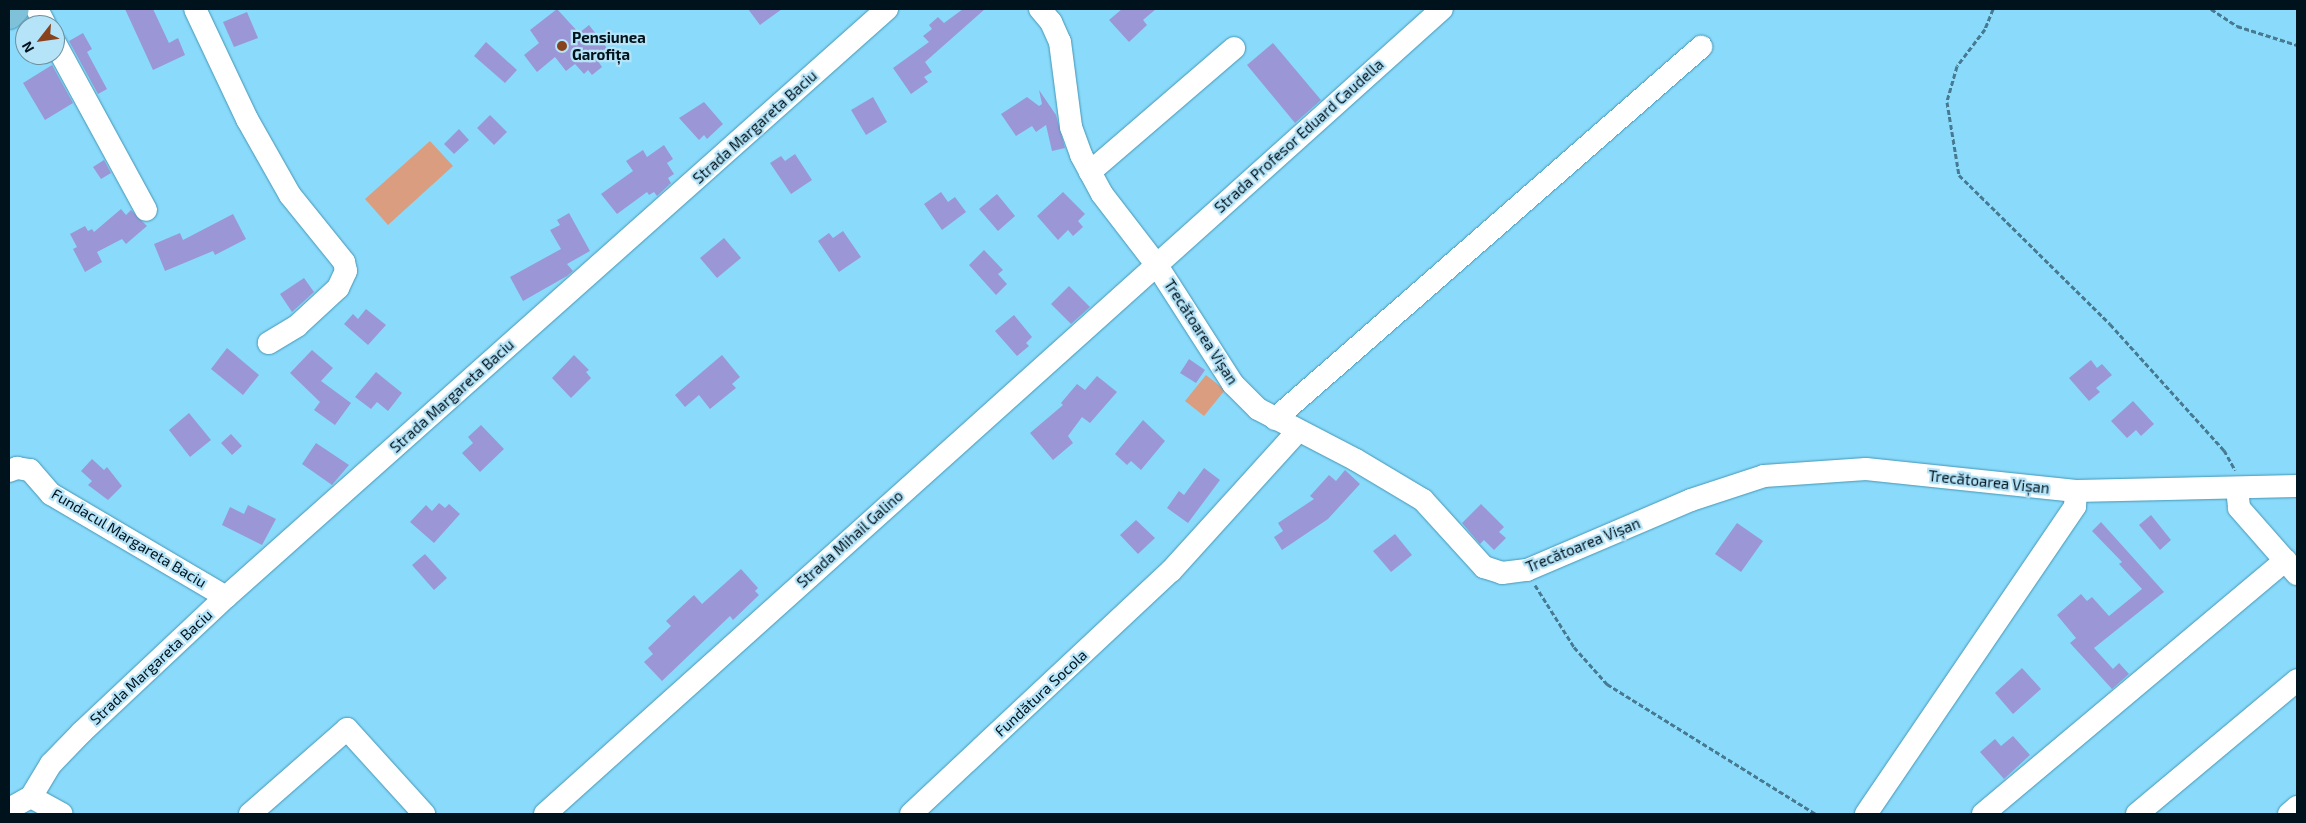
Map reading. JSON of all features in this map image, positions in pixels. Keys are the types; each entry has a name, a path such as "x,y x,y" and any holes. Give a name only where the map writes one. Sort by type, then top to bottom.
{"main road":[{"path":"9,15 15,9"}],"street":[{"path":"195,9 247,119 290,195 344,262 346,271 338,288 297,326 269,343"},
{"name":"Strada Margareta Baciu","path":"32,797 52,764 82,732 226,596 887,9"},
{"name":"Trecătoarea Vișan","path":"1040,9 1051,22 1060,42 1070,127 1090,172 1125,227 1156,264 1233,384 1258,409 1274,419 1356,460 1423,500 1484,567 1502,573 1527,570 1691,500 1764,476 1866,469 2076,490 2297,486"},
{"name":"Strada Profesor Eduard Caudella","path":"1156,264 1442,9"},
{"path":"1274,419 1701,47"},
{"path":"1090,172 1234,48"},
{"path":"65,60 146,210"},
{"name":"Strada Mihail Galino","path":"545,814 1156,264"},
{"name":"Fundătura Socola","path":"911,814 1171,571 1298,431"},
{"name":"Fundacul Margareta Baciu","path":"9,471 17,468 30,470 51,494 226,596"},
{"path":"1983,814 2292,567 2239,508 2237,488"},
{"path":"1866,814 2075,506 2076,490"},
{"path":"2137,814 2297,680"},
{"path":"250,814 347,729 424,814"},
{"path":"9,809 32,797 62,814"},
{"path":"2289,814 2297,807"}],"path":[{"path":"1993,9 1985,29 1957,66 1947,102 1960,175 2110,324 2224,450 2235,468 2237,488"},
{"path":"2211,9 2237,26 2297,45"},
{"path":"1527,570 1574,646 1607,684 1816,814"}],"shaded area":[{"path":"430,141 453,166 388,225 365,199"},
{"path":"1206,375 1225,390 1204,416 1185,401"}],"building":[{"path":"125,9 153,9 169,43 178,38 185,55 153,70"},
{"path":"557,9 579,33 589,25 610,52 598,61 602,67 592,75 588,70 584,74 575,64 566,71 555,57 537,72 524,55 539,43 530,30"},
{"path":"748,9 782,9 760,25"},
{"path":"963,9 985,9 925,62 932,72 924,77 928,82 911,94 893,68 929,42 923,36 932,29 929,25 938,17 944,23"},
{"path":"1122,9 1156,9 1143,20 1147,25 1129,42 1109,20"},
{"path":"247,12 258,38 234,47 223,22"},
{"path":"83,33 92,49 87,52 107,89 98,94 69,41"},
{"path":"486,42 517,70 505,83 474,56"},
{"path":"1273,43 1321,100 1295,123 1247,65"},
{"path":"52,65 73,103 45,120 23,83"},
{"path":"1039,90 1056,115 1065,148 1052,151 1046,125 1036,132 1032,126 1016,136 1001,114 1027,97 1039,106 1042,104"},
{"path":"873,97 887,122 866,135 851,110"},
{"path":"704,102 723,124 707,139 704,135 699,140 679,118"},
{"path":"490,115 507,132 494,145 477,128"},
{"path":"459,129 469,140 454,154 444,144"},
{"path":"664,145 673,159 667,163 674,174 668,178 671,183 657,196 654,192 649,195 647,192 617,214 601,194 633,171 626,161 643,150 647,157"},
{"path":"795,154 812,180 791,194 770,163 781,156 785,161"},
{"path":"104,160 111,173 101,179 93,167"},
{"path":"941,192 948,202 955,197 966,212 942,230 924,204"},
{"path":"1063,192 1085,214 1078,221 1083,227 1073,236 1068,230 1058,240 1037,216"},
{"path":"997,194 1015,216 998,231 979,209"},
{"path":"121,209 126,215 131,210 147,226 126,244 122,239 97,252 102,262 85,272 73,249 77,247 70,234 85,226 88,231 92,229 94,232"},
{"path":"569,213 590,251 567,264 573,271 567,276 523,301 510,277 561,249 550,230 560,225 557,220"},
{"path":"233,214 246,239 215,255 213,251 165,271 154,244 180,233 183,240"},
{"path":"843,231 861,257 839,272 818,241 829,233 833,238"},
{"path":"724,238 741,258 717,278 700,258"},
{"path":"984,250 1003,270 998,274 1007,284 996,295 969,265"},
{"path":"304,278 314,292 292,312 280,294"},
{"path":"1069,286 1090,307 1071,324 1051,304"},
{"path":"366,309 386,325 368,345 344,324 353,314 358,319"},
{"path":"1014,315 1032,337 1026,343 1029,346 1017,356 995,331"},
{"path":"227,348 259,375 243,395 211,369"},
{"path":"312,350 333,368 321,381 351,403 335,425 314,410 320,402 290,373"},
{"path":"574,355 589,370 586,372 591,378 571,398 552,378"},
{"path":"722,355 740,377 732,384 736,388 710,409 699,395 685,407 675,395"},
{"path":"1189,359 1205,370 1196,383 1180,373"},
{"path":"2091,360 2097,368 2102,364 2112,375 2096,388 2100,392 2089,401 2069,378"},
{"path":"376,372 402,393 388,411 377,402 371,409 355,397"},
{"path":"1097,376 1117,392 1090,423 1082,417 1068,436 1073,443 1053,460 1030,433 1063,405 1061,403 1077,384 1085,390"},
{"path":"2133,401 2154,424 2141,436 2136,430 2127,438 2111,421"},
{"path":"189,413 211,440 190,457 169,430"},
{"path":"1143,420 1165,441 1141,470 1131,461 1127,465 1115,454"},
{"path":"481,425 504,449 480,472 462,453 473,443 468,437"},
{"path":"231,434 242,446 232,455 221,443"},
{"path":"316,443 349,465 332,485 302,464"},
{"path":"92,459 104,470 107,467 122,486 108,500 88,485 92,481 81,471"},
{"path":"1204,468 1220,480 1188,523 1167,508 1179,491 1184,495"},
{"path":"1345,470 1360,484 1328,519 1282,550 1274,537 1283,531 1278,523 1314,499 1310,496 1329,475 1336,481"},
{"path":"439,503 445,508 449,504 460,514 434,543 410,522 426,505 432,511"},
{"path":"1481,504 1504,527 1499,532 1506,538 1494,550 1484,540 1480,544 1462,523"},
{"path":"248,505 276,519 262,545 222,525 230,507 244,514"},
{"path":"2151,515 2171,540 2160,550 2139,525"},
{"path":"1136,520 1155,538 1138,554 1120,535"},
{"path":"2101,522 2164,592 2094,648 2113,669 2119,663 2129,674 2112,689 2070,643 2076,638 2057,615 2081,594 2087,601 2092,597 2109,616 2142,589 2119,564 2122,562 2092,531"},
{"path":"1737,523 1763,541 1741,572 1715,554"},
{"path":"1395,534 1412,555 1391,572 1373,551"},
{"path":"425,554 447,578 434,590 412,565"},
{"path":"741,569 758,588 755,591 759,595 733,620 730,616 662,681 644,662 653,654 648,648 671,626 666,621 694,595 702,604"},
{"path":"2022,668 2041,689 2013,714 1995,693"},
{"path":"2013,736 2030,755 2004,779 1980,752 1995,739 2001,746"}],"place":[{"name":"Pensiunea Garofița","path":"562,46"}]}
